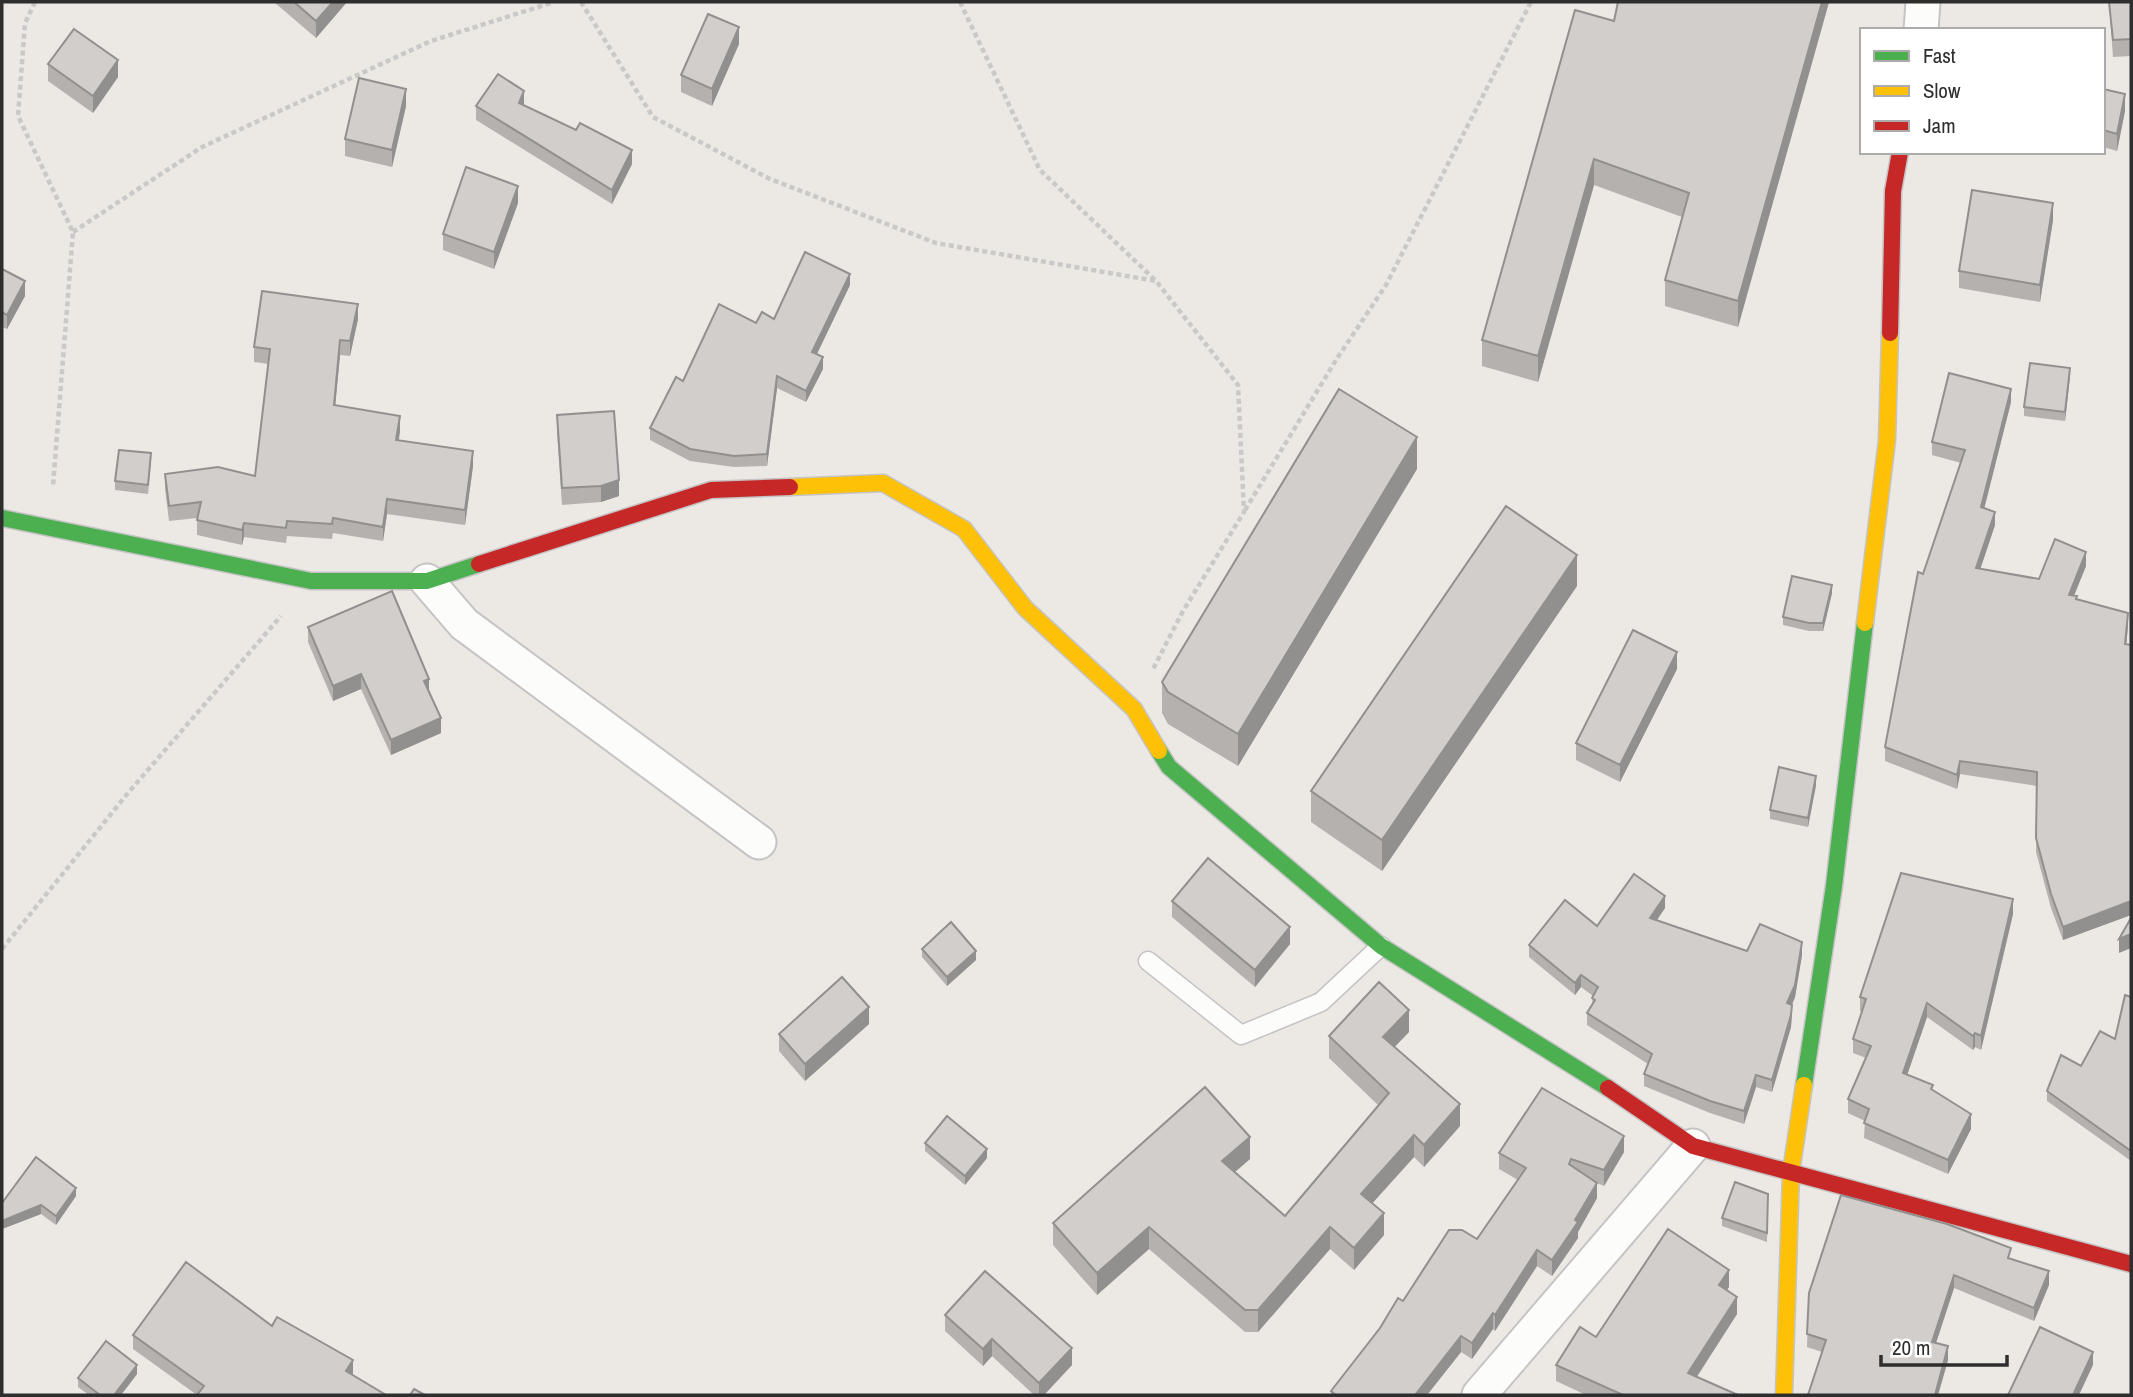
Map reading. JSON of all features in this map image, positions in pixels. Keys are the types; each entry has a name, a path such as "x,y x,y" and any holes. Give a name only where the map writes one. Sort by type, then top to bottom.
{"street":[{"path":"1921,28 1923,2"},
{"path":"1784,1395 1791,1172 1834,886 1887,440 1893,191 1900,154"},
{"path":"2,518 311,580 427,581 711,490 883,484 964,530 1025,608 1134,709 1169,767 1381,946 1601,1083 1693,1146 2131,1264"},
{"path":"427,581 464,624 759,842"},
{"path":"1479,1395 1693,1146"}],"lane":[{"path":"1148,961 1241,1035 1321,1002 1381,946"}],"path":[{"path":"34,2 25,23 18,116 73,232 50,529"},
{"path":"73,232 202,147 431,41 554,2"},
{"path":"582,2 653,117 770,179 936,243 1156,281"},
{"path":"960,2 1040,170 1156,281 1238,385 1244,512"},
{"path":"1134,709 1183,611 1336,360 1386,285 1531,2"},
{"path":"2,949 128,793 311,580"}],"building":[{"path":"294,2 333,2 316,21"},
{"path":"1618,2 1822,2 1738,301 1665,280 1689,193 1594,159 1538,356 1482,340 1575,10 1614,21"},
{"path":"2109,2 2131,2 2131,39 2113,40"},
{"path":"708,14 739,27 712,89 681,75"},
{"path":"74,29 118,60 93,96 48,64"},
{"path":"498,74 524,91 519,103 576,130 580,123 632,150 612,190 476,106"},
{"path":"359,78 406,89 392,150 345,139"},
{"path":"2105,89 2125,94 2117,134 2105,131"},
{"path":"466,167 518,186 494,252 443,234"},
{"path":"1972,190 2053,203 2040,285 1959,271"},
{"path":"805,252 850,274 812,352 823,357 806,391 777,376 767,454 734,456 690,449 650,428 676,377 683,381 719,304 756,323 762,312 774,319"},
{"path":"2,269 25,281 7,315 2,312"},
{"path":"262,291 358,304 350,341 340,340 334,405 400,416 396,440 473,451 465,510 387,499 383,527 333,518 332,524 287,521 286,528 244,523 242,530 197,520 201,502 169,506 165,474 218,467 255,476 270,349 254,347"},
{"path":"2030,363 2070,368 2065,412 2024,407"},
{"path":"1949,373 2011,389 1981,507 1995,512 1976,568 2039,579 2055,539 2086,552 2069,595 2128,613 2125,644 2131,645 2131,901 2063,927 2036,838 2037,772 1960,761 1957,775 1885,747 1918,572 1923,574 1965,450 1932,442"},
{"path":"1339,389 1417,437 1238,734 1168,692 1162,682"},
{"path":"614,411 619,480 601,486 562,488 557,415"},
{"path":"119,450 151,453 148,485 115,481"},
{"path":"1506,506 1577,555 1382,840 1311,791"},
{"path":"1792,576 1832,585 1823,623 1783,617"},
{"path":"392,591 429,679 424,681 441,718 391,740 361,674 333,686 308,627"},
{"path":"1633,630 1677,652 1620,765 1576,743"},
{"path":"1779,767 1816,776 1808,818 1770,810"},
{"path":"1208,858 1290,927 1255,970 1172,901"},
{"path":"1901,873 2013,899 1981,1036 1975,1033 1973,1036 1927,1003 1903,1073 1933,1085 1931,1089 1971,1114 1948,1160 1864,1123 1869,1109 1848,1099 1871,1046 1853,1039 1866,999 1860,997"},
{"path":"1634,874 1665,896 1650,918 1747,951 1760,924 1802,942 1795,985 1787,1003 1792,1005 1791,1015 1772,1080 1756,1075 1744,1111 1710,1101 1644,1074 1652,1054 1587,1013 1595,1000 1592,998 1598,987 1581,975 1575,983 1529,945 1565,900 1597,926"},
{"path":"2131,918 2131,934 2119,939"},
{"path":"951,922 976,951 947,977 922,949"},
{"path":"842,977 869,1007 805,1064 779,1034"},
{"path":"1379,982 1409,1010 1383,1037 1460,1104 1424,1145 1414,1135 1361,1194 1384,1213 1354,1248 1330,1227 1258,1310 1245,1310 1149,1227 1097,1273 1053,1223 1205,1087 1250,1137 1222,1161 1285,1216 1389,1093 1329,1036"},
{"path":"2125,995 2131,997 2131,1151 2047,1091 2061,1055 2081,1066 2100,1031 2115,1039"},
{"path":"1542,1088 1624,1136 1604,1170 1571,1159 1569,1164 1597,1183 1575,1220 1578,1222 1552,1260 1537,1250 1495,1315 1493,1313 1472,1343 1461,1336 1415,1395 1336,1395 1331,1391 1380,1328 1398,1298 1403,1301 1449,1230 1462,1230 1477,1239 1526,1168 1499,1153"},
{"path":"947,1116 987,1149 965,1176 925,1143"},
{"path":"36,1157 76,1188 56,1216 41,1205 2,1221 2,1203"},
{"path":"1735,1182 1768,1194 1767,1233 1722,1218"},
{"path":"1841,1195 1947,1224 2011,1248 2008,1258 2049,1271 2034,1308 1954,1275 1932,1342 1948,1346 1935,1395 1808,1395 1826,1340 1807,1334 1809,1293"},
{"path":"1668,1229 1729,1270 1719,1285 1737,1297 1688,1373 1738,1395 1623,1395 1556,1365 1580,1327 1596,1337"},
{"path":"186,1262 272,1326 277,1317 353,1360 346,1371 386,1395 197,1395 204,1386 133,1335"},
{"path":"985,1271 1072,1348 1039,1383 992,1339 983,1349 945,1315"},
{"path":"2040,1327 2093,1352 2073,1395 2008,1395"},
{"path":"106,1341 137,1365 114,1395 100,1395 78,1378"},
{"path":"414,1389 425,1395 410,1395"}],"traffic: fast":[{"path":"2,518 311,581 427,581 479,564"},
{"path":"1804,1085 1834,886 1865,623"},
{"path":"1159,751 1169,767 1381,946 1608,1088"}],"traffic: slow":[{"path":"1865,623 1887,440 1890,333"},
{"path":"790,487 883,483 964,529 1025,608 1134,709 1159,751"},
{"path":"1784,1395 1791,1172 1804,1085"}],"traffic: jam":[{"path":"1890,333 1893,191 1900,154"},
{"path":"479,564 711,490 790,487"},
{"path":"1608,1088 1693,1146 2131,1264"}]}
